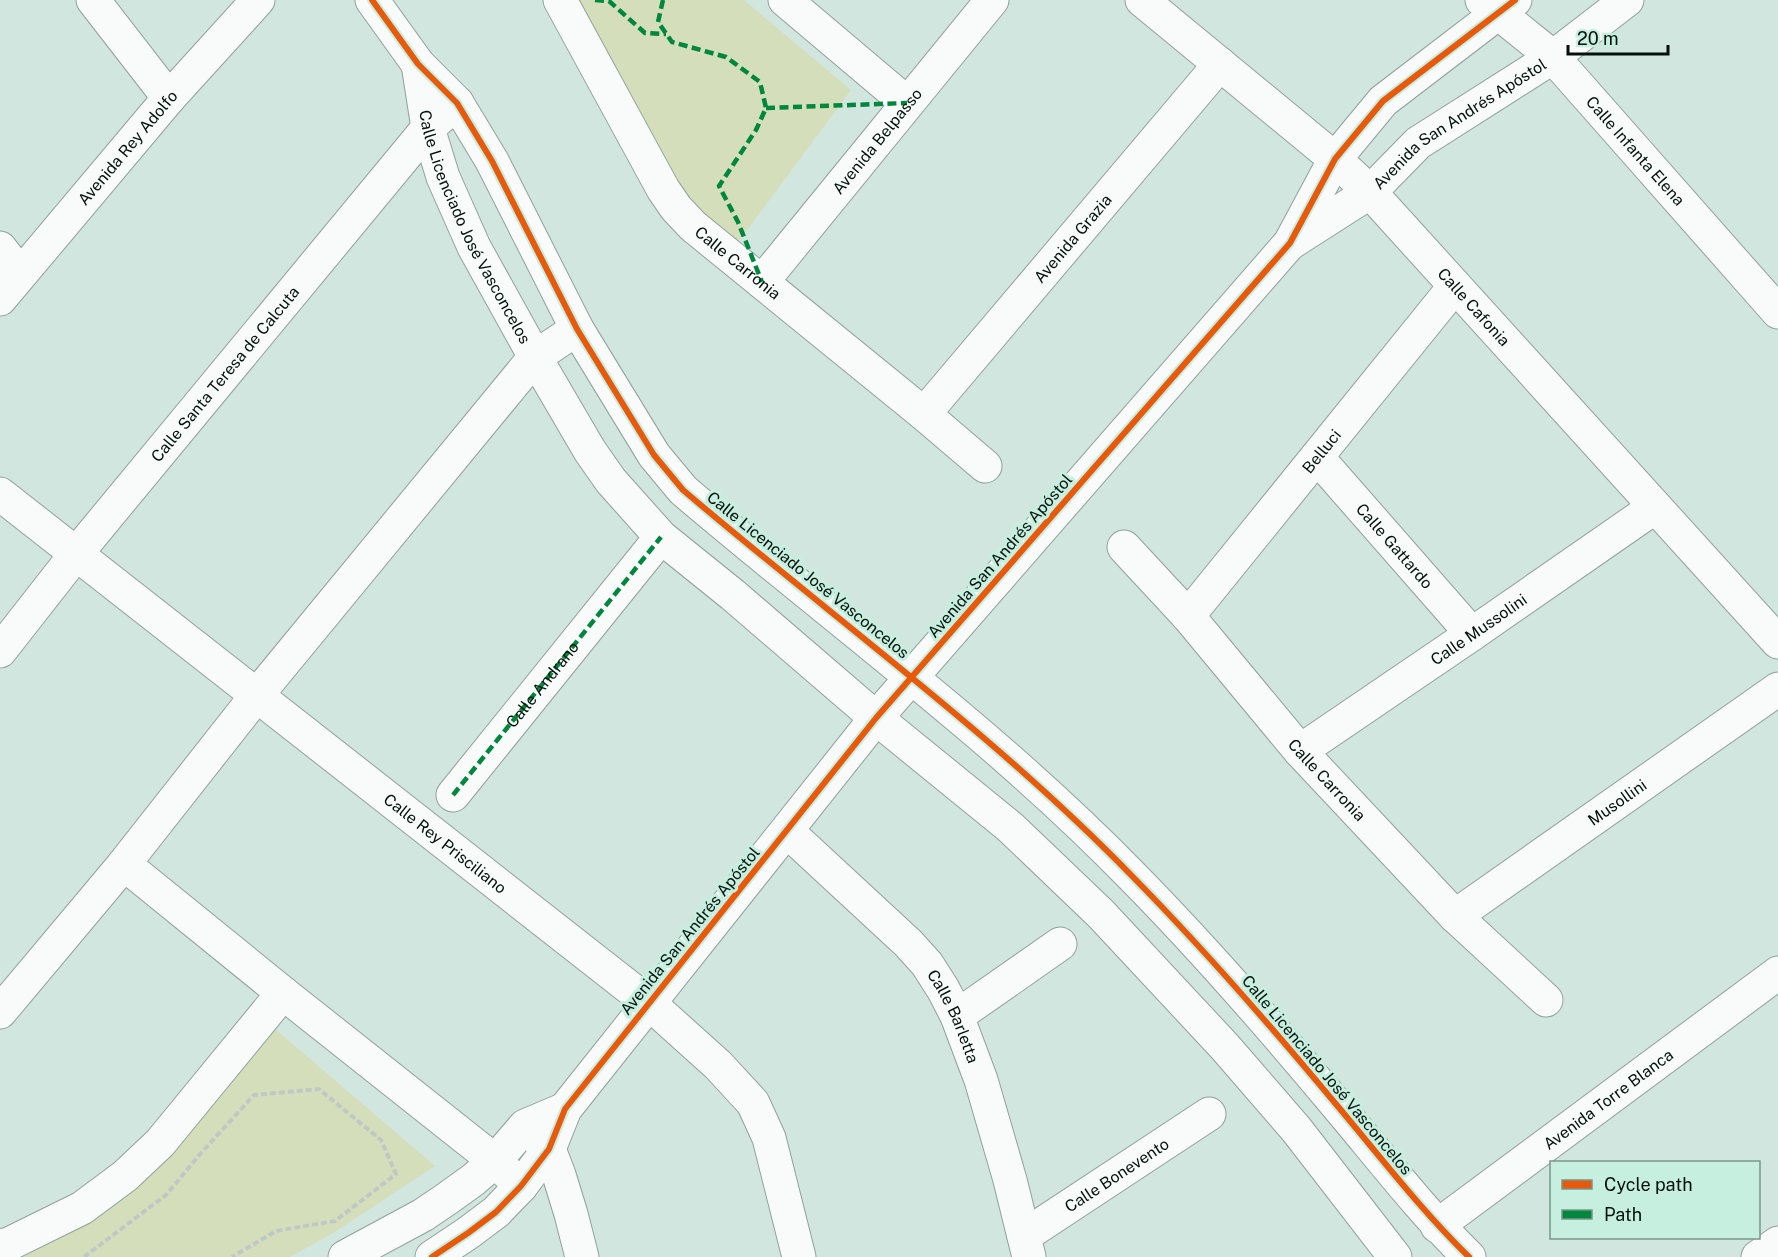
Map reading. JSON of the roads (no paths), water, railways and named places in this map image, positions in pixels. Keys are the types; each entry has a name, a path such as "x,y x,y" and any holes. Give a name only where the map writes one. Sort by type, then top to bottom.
{"street":[{"path":"93,0 169,98"},
{"name":"Avenida Rey Adolfo","path":"0,299 169,98 258,0"},
{"name":"Calle Licenciado José Vasconcelos","path":"372,0 418,64 458,103 492,161 577,328 654,455 683,490 912,678 1034,782 1133,876 1255,1008 1437,1226 1469,1257"},
{"name":"Calle Carronia","path":"560,0 663,189 676,208 693,226 986,466"},
{"path":"785,0 907,103"},
{"name":"Avenida Belpasso","path":"762,282 992,0"},
{"name":"Calle Cafonia","path":"1142,0 1335,159 1370,192 1778,642"},
{"name":"Avenida San Andrés Apóstol","path":"1290,243 1370,192 1418,143 1553,57 1627,0"},
{"name":"Avenida San Andrés Apóstol","path":"432,1257 496,1212 521,1186 549,1149 565,1109 876,718 1290,243 1335,159 1383,101 1498,4"},
{"name":"Calle Infanta Elena","path":"1498,4 1553,57 1778,312"},
{"name":"Calle Licenciado José Vasconcelos","path":"418,64 428,128 443,177 474,247 590,452 611,481 660,537 733,595 876,718 1010,827 1101,914 1282,1112 1395,1257"},
{"name":"Avenida Grazia","path":"924,414 1220,64"},
{"name":"Calle Santa Teresa de Calcuta","path":"0,651 76,554 428,128 458,103"},
{"path":"0,248 20,274"},
{"name":"Belluci","path":"1188,616 1455,286"},
{"path":"0,1012 124,864 257,695 535,357 577,328"},
{"name":"Calle Gattardo","path":"1317,457 1472,634"},
{"name":"Calle Rey Prisciliano","path":"0,494 649,1003 718,1065 753,1103 769,1138 799,1257"},
{"name":"Calle Mussolini","path":"1300,751 1655,507"},
{"name":"Calle Andrano","path":"453,795 660,537"},
{"name":"Calle Carronia","path":"1124,547 1188,616 1300,751 1455,916 1546,1000"},
{"name":"Musollini","path":"1455,916 1778,689"},
{"name":"Calle Barletta","path":"787,831 908,943 927,964 943,989 957,1016 981,1080 1027,1247"},
{"path":"124,864 495,1161 521,1186"},
{"path":"957,1016 1060,944"},
{"name":"Avenida Torre Blanca","path":"1437,1226 1778,973"},
{"path":"0,1246 9,1244 82,1208 124,1176 160,1143 283,993"},
{"name":"Avenida San Andrés Apóstol","path":"345,1257 423,1215 473,1180 495,1161 525,1126 565,1109"},
{"name":"Calle Bonevento","path":"1027,1247 1209,1114"},
{"path":"525,1126 549,1149 566,1193 582,1257"},
{"path":"1361,1211 1396,1178"},
{"path":"1758,1257 1778,1243"}]}
